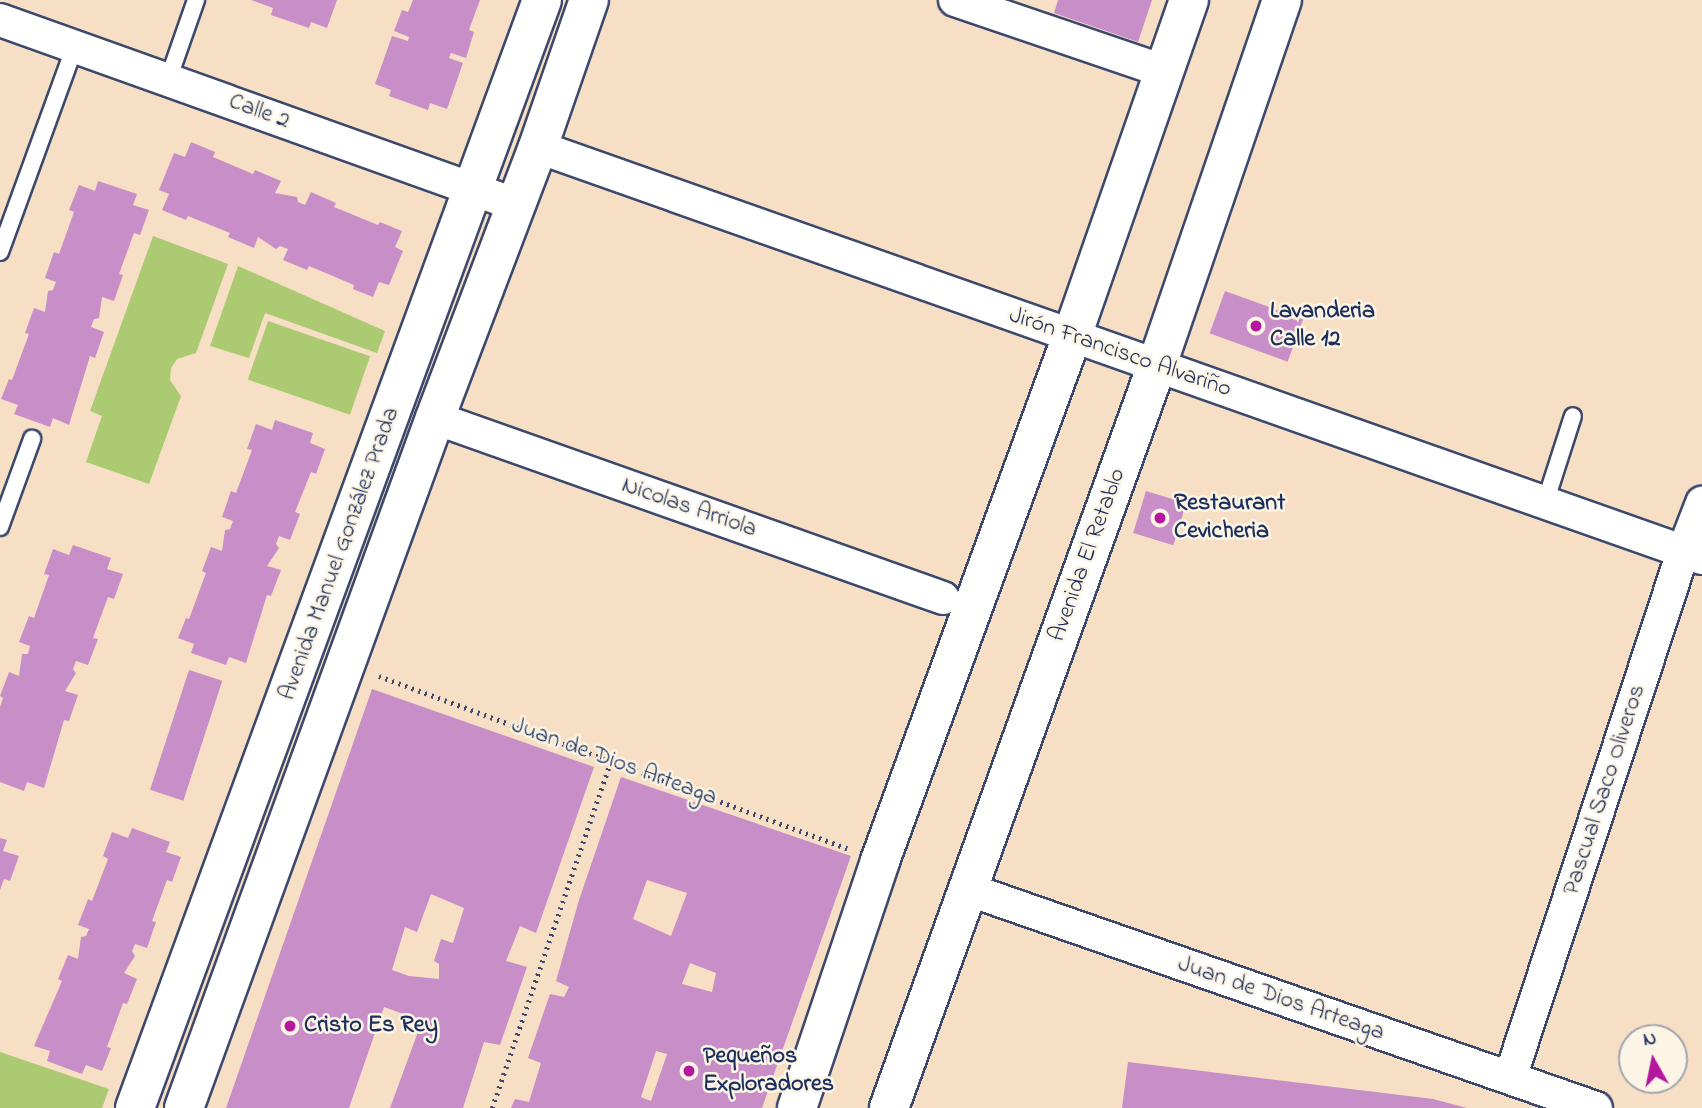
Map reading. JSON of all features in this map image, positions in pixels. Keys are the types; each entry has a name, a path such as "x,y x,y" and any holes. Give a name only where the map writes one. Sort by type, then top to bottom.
{"street":[{"name":"Avenida Manuel González Prada","path":"135,1108 475,189 542,0"},
{"name":"Avenida Manuel González Prada","path":"184,1108 435,418 517,205 589,0"},
{"path":"956,0 1164,71"},
{"path":"797,1108 880,861 1072,336 1189,0"},
{"name":"Avenida El Retablo","path":"889,1108 1157,365 1282,0"},
{"name":"Calle 2","path":"0,20 517,205"},
{"name":"Jirón Francisco Alvariño","path":"538,147 1693,555"},
{"name":"Nicolas Arriola","path":"435,418 943,598"},
{"name":"Pascual Saco Oliveros","path":"1510,1078 1693,555 1702,503"},
{"name":"Juan de Dios Arteaga","path":"967,889 1595,1108"}],"lane":[{"path":"168,80 196,0"},
{"path":"0,252 75,46"},
{"path":"1545,503 1573,416"},
{"path":"0,527 32,439"}],"path":[{"name":"Juan de Dios Arteaga","path":"347,664 880,861"},
{"path":"492,1108 611,760"}],"green space":[{"path":"153,236 228,264 196,353 177,359 171,368 170,380 181,396 149,484 86,462 102,416 90,411"},
{"path":"238,266 385,331 377,353 265,313 249,358 210,346"},
{"path":"268,321 370,356 350,415 248,380"},
{"path":"0,1052 109,1089 102,1108 0,1108"}],"building":[{"path":"251,0 337,0 327,28 311,22 309,28 271,15 273,8"},
{"path":"413,0 480,0 469,30 474,32 466,58 451,53 449,58 463,63 447,109 430,103 428,110 389,96 391,90 375,84 392,36 408,41 409,37 394,31 402,10 408,12"},
{"path":"1058,0 1152,0 1138,42 1054,13"},
{"path":"191,142 215,152 213,157 253,174 255,170 281,181 275,193 297,197 298,202 305,205 311,192 336,203 334,207 378,225 380,222 402,231 395,247 403,251 389,285 379,282 373,297 353,289 354,285 309,266 307,270 283,260 288,249 280,246 276,249 258,237 254,248 228,237 230,233 188,216 186,220 162,210 169,194 159,190 174,153 185,157"},
{"path":"98,181 137,194 133,205 149,210 140,235 134,233 119,274 123,275 114,301 102,297 99,318 94,319 91,327 104,332 95,358 90,356 69,425 53,418 50,427 14,414 18,405 1,399 9,379 12,380 29,334 25,333 34,308 45,312 48,291 53,290 56,282 45,278 54,252 59,254 74,212 69,210 79,185 95,191"},
{"name":"Lavanderia Calle 12","path":"1225,291 1303,319 1288,362 1210,333"},
{"path":"275,420 313,433 310,443 325,449 316,474 311,472 295,512 300,514 290,540 279,536 276,544 279,548 267,566 281,570 271,596 267,595 246,663 229,657 226,665 191,653 194,644 178,638 186,618 189,619 206,573 202,571 211,547 222,551 225,530 230,529 233,521 222,517 231,491 236,493 252,450 247,449 256,424 272,430"},
{"name":"Restaurant Cevicheria","path":"1146,491 1186,503 1173,545 1133,533"},
{"path":"73,545 111,558 107,569 123,574 114,599 108,597 93,638 98,639 88,665 76,661 73,669 76,673 65,691 78,695 69,721 64,720 44,788 27,782 24,791 0,782 0,707 3,698 0,696 9,672 19,676 22,654 28,654 30,646 19,642 29,616 34,618 49,575 44,574 53,549 69,555"},
{"path":"189,670 222,681 183,801 150,790"},
{"path":"372,689 594,767 536,933 520,926 506,961 527,967 500,1045 484,1042 463,1108 390,1108 422,1021 384,1007 349,1108 226,1108","holes":["431,894 464,908 453,943 441,939 434,961 439,964 439,979 409,976 392,970 405,927 417,932"]},
{"path":"621,777 851,856 762,1108 511,1108 515,1099 529,1102 541,1063 528,1058 550,994 564,997 569,987 556,981 579,900","holes":["647,880 687,893 671,936 633,919","690,963 716,973 712,992 682,984","656,1051 667,1054 651,1101 641,1097"]},
{"path":"132,828 170,842 166,852 181,857 172,882 167,880 152,921 156,922 147,948 135,944 132,951 135,956 124,973 137,979 127,1004 123,1003 107,1047 111,1048 102,1071 86,1065 82,1074 47,1061 50,1051 34,1046 62,981 58,979 68,955 78,959 81,937 86,936 89,929 78,925 88,899 92,901 108,859 103,856 112,832 128,838"},
{"path":"0,838 7,840 3,851 19,856 10,881 4,879 0,890"},
{"path":"1128,1062 1433,1099 1467,1108 1122,1108"}],"place":[{"name":"Lavanderia Calle 12","path":"1256,326"},
{"name":"Restaurant Cevicheria","path":"1160,518"},
{"name":"Cristo Es Rey","path":"290,1026"},
{"name":"Pequeños Exploradores","path":"689,1071"}]}
